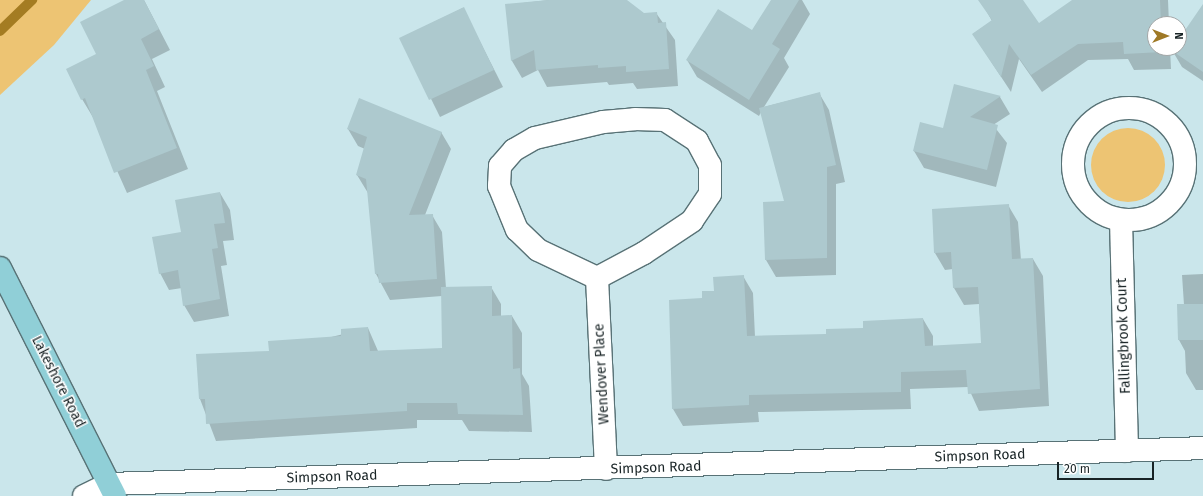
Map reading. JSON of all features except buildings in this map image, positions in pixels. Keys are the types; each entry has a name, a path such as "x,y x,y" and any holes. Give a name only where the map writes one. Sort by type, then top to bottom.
{"main road":[{"name":"Lakeshore Road","path":"0,268 112,490"}],"street":[{"path":"1120,109 1138,109 1156,115 1171,128 1181,144 1185,163 1178,188 1158,212 1140,219 1121,220 1104,215 1090,205 1073,174 1073,156 1089,125 1120,109"},
{"path":"665,120 685,130 697,142 710,165 710,194 692,221 644,253 597,278 538,250 517,230 499,186 500,166 514,150 535,138 603,122 665,120"},
{"name":"Fallingbrook Court","path":"1121,220 1127,451"},
{"name":"Wendover Place","path":"597,278 606,470"},
{"name":"Simpson Road","path":"112,490 1203,448"},
{"path":"84,496 112,490"}],"shaded area":[{"path":"0,0 91,0 54,45 0,95"},
{"path":"1128,128 1149,134 1159,144 1165,165 1159,186 1149,196 1128,202 1107,196 1097,186 1091,165 1097,144 1107,134"}],"waterway":[{"path":"0,31 32,0"}]}
